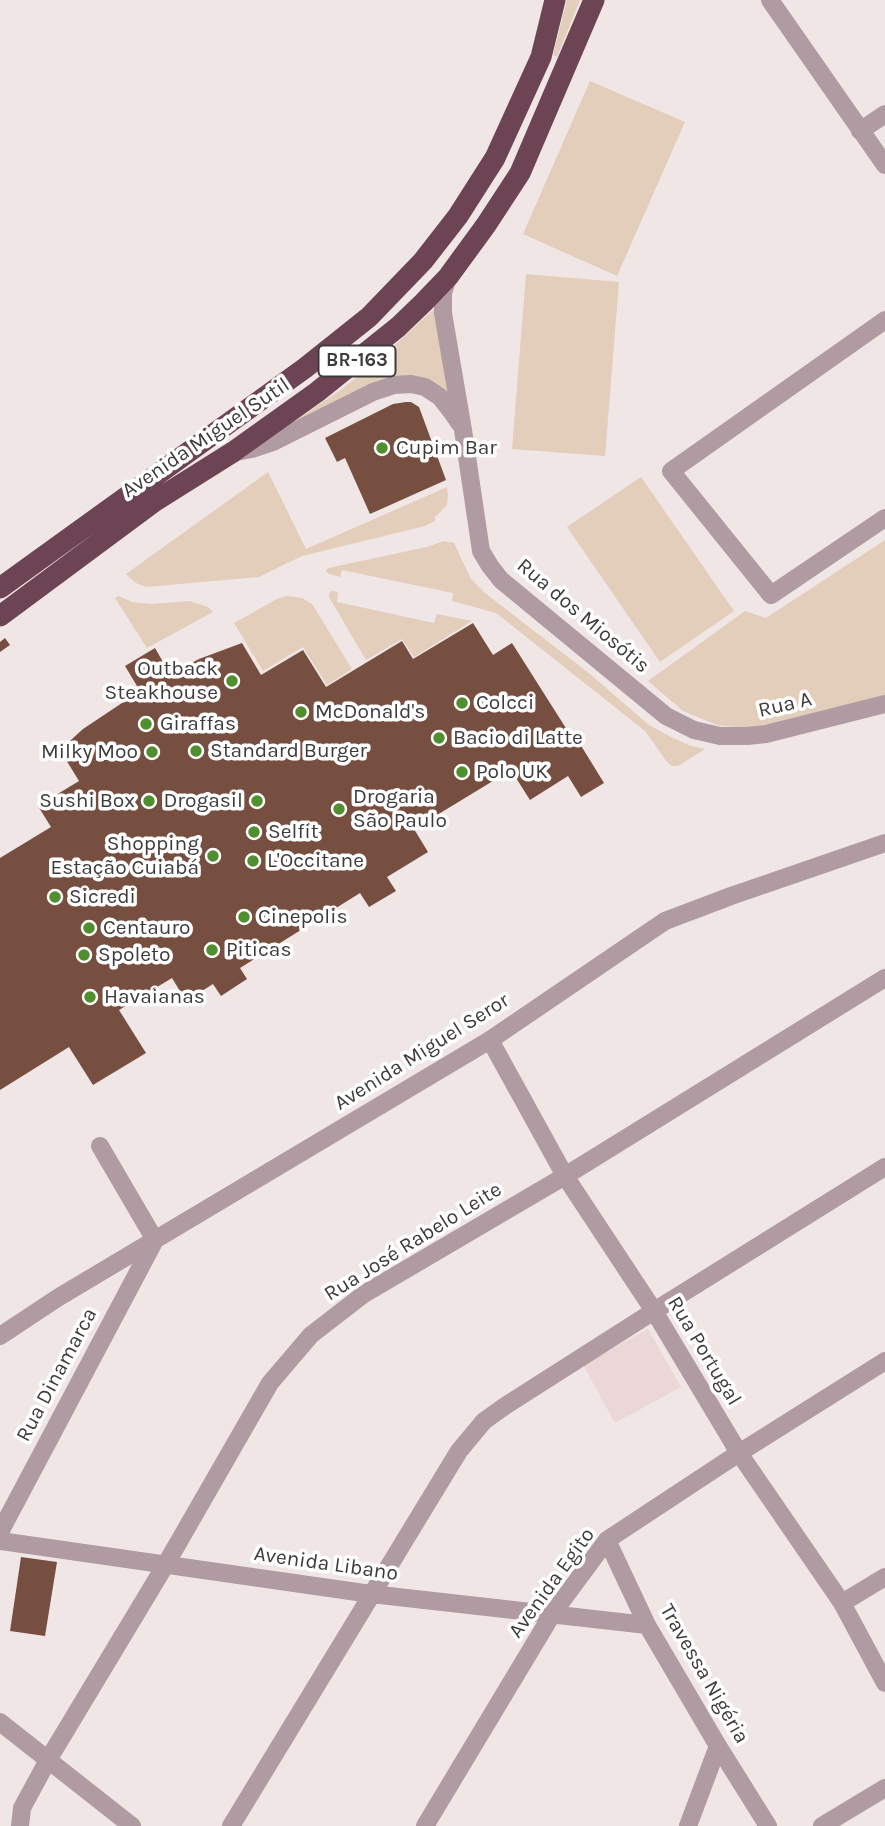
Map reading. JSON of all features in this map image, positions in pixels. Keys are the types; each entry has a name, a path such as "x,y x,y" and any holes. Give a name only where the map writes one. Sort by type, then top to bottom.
{"highway":[{"name":"Avenida Miguel Sutil","path":"0,588 305,368 369,317 424,261 458,216 495,158 541,57 555,0"},
{"name":"Avenida Miguel Sutil","path":"0,616 155,501 233,452 317,393 398,327 448,277 520,173 594,0"}],"street":[{"path":"770,0 885,165"},
{"path":"860,131 885,114"},
{"name":"Rua dos Miosótis","path":"448,277 443,293 443,313 481,551 501,580 666,716 694,730"},
{"path":"885,320 671,471 771,595 885,518"},
{"name":"Rua dos Miosótis","path":"233,452 272,442 373,392 394,385 425,387 440,397 463,430"},
{"name":"Rua A","path":"694,730 720,736 766,734 885,704"},
{"name":"Avenida Miguel Seror","path":"0,1336 59,1297 490,1040 666,921 885,843"},
{"name":"Rua José Rabelo Leite","path":"20,1826 22,1808 48,1760 166,1564 270,1383 312,1335 365,1294 565,1175 885,978"},
{"name":"Rua Portugal","path":"490,1040 565,1175 654,1311 739,1453 842,1603 885,1683"},
{"path":"100,1146 155,1240"},
{"path":"231,1826 459,1451 484,1421 885,1167"},
{"name":"Rua Dinamarca","path":"0,1532 155,1240"},
{"name":"Avenida Egito","path":"425,1826 553,1613 607,1540 885,1361"},
{"name":"Travessa Nigéria","path":"607,1540 647,1625 768,1826"},
{"name":"Avenida Libano","path":"0,1541 371,1594 647,1625"},
{"path":"842,1603 885,1577"},
{"path":"0,1722 132,1826"},
{"path":"688,1826 718,1746"},
{"path":"821,1826 885,1788"}],"shaded area":[{"path":"567,0 580,0 557,57 553,55"},
{"path":"590,81 685,122 617,276 523,234"},
{"path":"526,274 619,282 605,456 512,449"},
{"path":"434,309 449,397 425,380 293,426 291,423 342,389"},
{"path":"268,472 306,549 447,487 447,505 435,517 435,521 425,526 302,556 259,577 146,587 126,574"},
{"path":"641,477 734,611 660,662 567,527"},
{"path":"885,540 885,697 778,723 744,728 717,725 683,711 648,681 745,611 766,618"},
{"path":"444,541 454,543 471,579 485,593 590,674 649,725 691,746 705,749 678,766 672,766 645,731 496,613 452,601 453,593 342,570 340,577 326,571 328,568"},
{"path":"332,591 338,592 337,602 434,623 437,614 472,621 414,657 402,639 366,660 329,597"},
{"path":"119,596 132,602 151,604 190,601 208,607 213,612 147,648 115,598"},
{"path":"286,596 302,598 312,604 352,669 327,685 303,647 263,671 234,623"},
{"path":"648,1329 681,1387 615,1423 583,1365"}],"building":[{"name":"Cupim Bar","path":"406,402 419,407 446,480 370,514 345,458 337,462 325,438 393,404"},
{"name":"Shopping Estação Cuiabá","path":"473,623 493,655 512,643 604,783 581,797 568,776 530,800 511,770 414,829 428,852 387,877 396,891 369,907 360,893 240,968 247,979 221,996 213,984 186,1001 172,978 119,1010 146,1053 93,1085 69,1047 0,1090 0,858 51,827 38,806 79,781 60,750 83,729 140,691 125,666 155,648 170,674 199,659 242,643 261,675 303,650 326,687 402,641 413,659"},
{"path":"5,638 10,645 0,652 0,642"},
{"path":"21,1557 57,1562 45,1636 10,1631"}],"place":[{"name":"Cupim Bar","path":"382,448"},
{"name":"Outback Steakhouse","path":"232,681"},
{"name":"Colcci","path":"462,703"},
{"name":"McDonald's","path":"301,712"},
{"name":"Giraffas","path":"146,724"},
{"name":"Bacio di Latte","path":"439,738"},
{"name":"Standard Burger","path":"196,751"},
{"name":"Milky Moo","path":"152,752"},
{"name":"Polo UK","path":"462,772"},
{"name":"Sushi Box","path":"149,801"},
{"name":"Drogasil","path":"257,801"},
{"name":"Drogaria São Paulo","path":"339,809"},
{"name":"Selfit","path":"254,832"},
{"name":"Shopping Estação Cuiabá","path":"213,856"},
{"name":"L'Occitane","path":"253,861"},
{"name":"Sicredi","path":"55,897"},
{"name":"Cinepolis","path":"244,917"},
{"name":"Centauro","path":"89,928"},
{"name":"Piticas","path":"212,950"},
{"name":"Spoleto","path":"84,955"},
{"name":"Havaianas","path":"90,997"}]}
